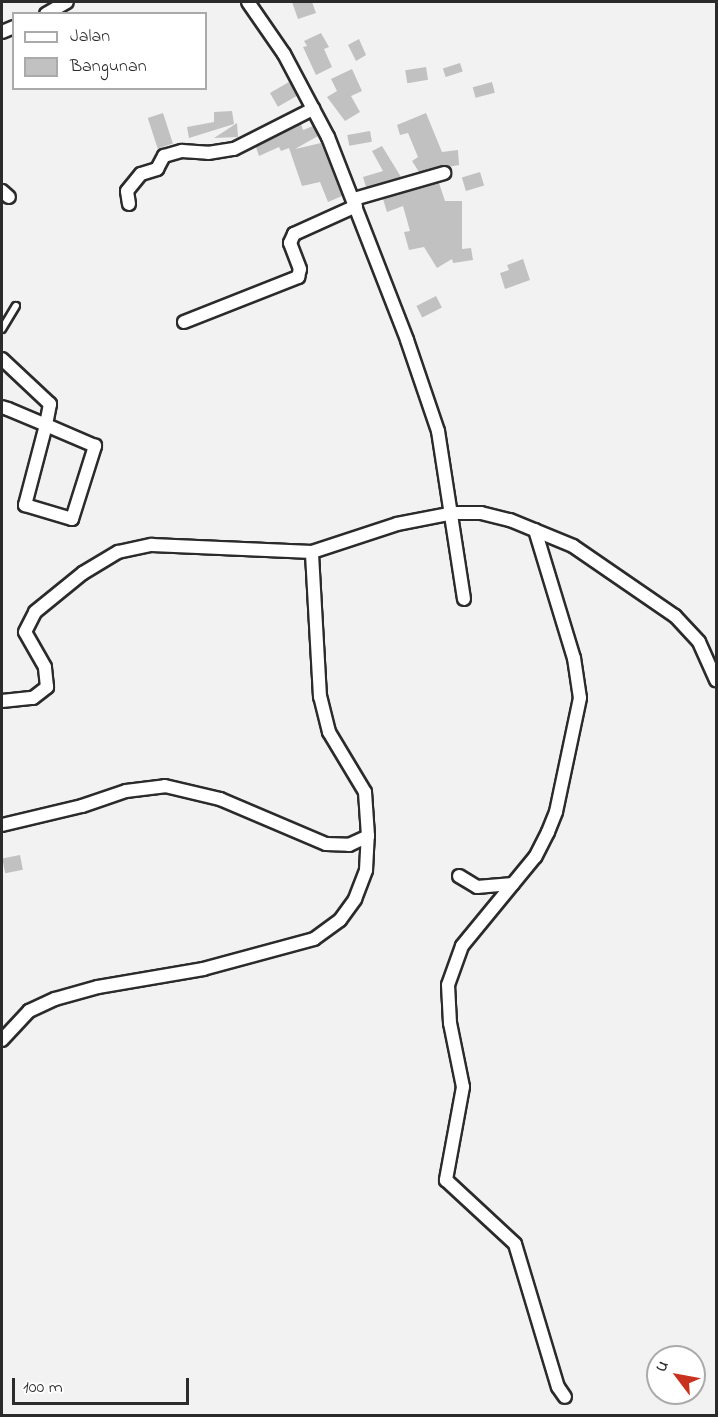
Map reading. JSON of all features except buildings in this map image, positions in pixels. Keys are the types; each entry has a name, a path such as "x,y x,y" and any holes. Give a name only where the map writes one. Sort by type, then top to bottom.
{"street":[{"path":"50,12 67,2"},
{"path":"248,2 285,54 313,109 355,203 438,430 453,513 464,599"},
{"path":"129,204 127,191 140,176 157,169 164,156 182,151 208,153 234,148 313,109"},
{"path":"184,322 298,277 300,269 290,243 294,234 355,203 444,173"},
{"path":"2,359 11,365 26,386 46,397 50,404 45,425 25,505 72,519 95,446 45,425 2,407"},
{"path":"2,701 33,698 47,687 45,667 25,632 32,617 60,589 118,552 152,545 312,552 378,528 453,513 496,516 535,530 588,554 675,616 699,642 717,681"},
{"path":"535,530 574,658 580,698 556,812 535,857 462,946 447,985 450,1023 463,1087 446,1180 515,1244 558,1388 564,1398"},
{"path":"2,1040 29,1011 55,999 99,987 204,969 314,939 340,920 355,898 366,870 368,836 365,792 329,732 320,697 314,630 312,552"},
{"path":"2,825 82,806 126,791 165,786 220,800 326,844 349,844 368,836"},
{"path":"459,876 477,887 513,884"}],"lane":[{"path":"2,328 16,306"}]}
